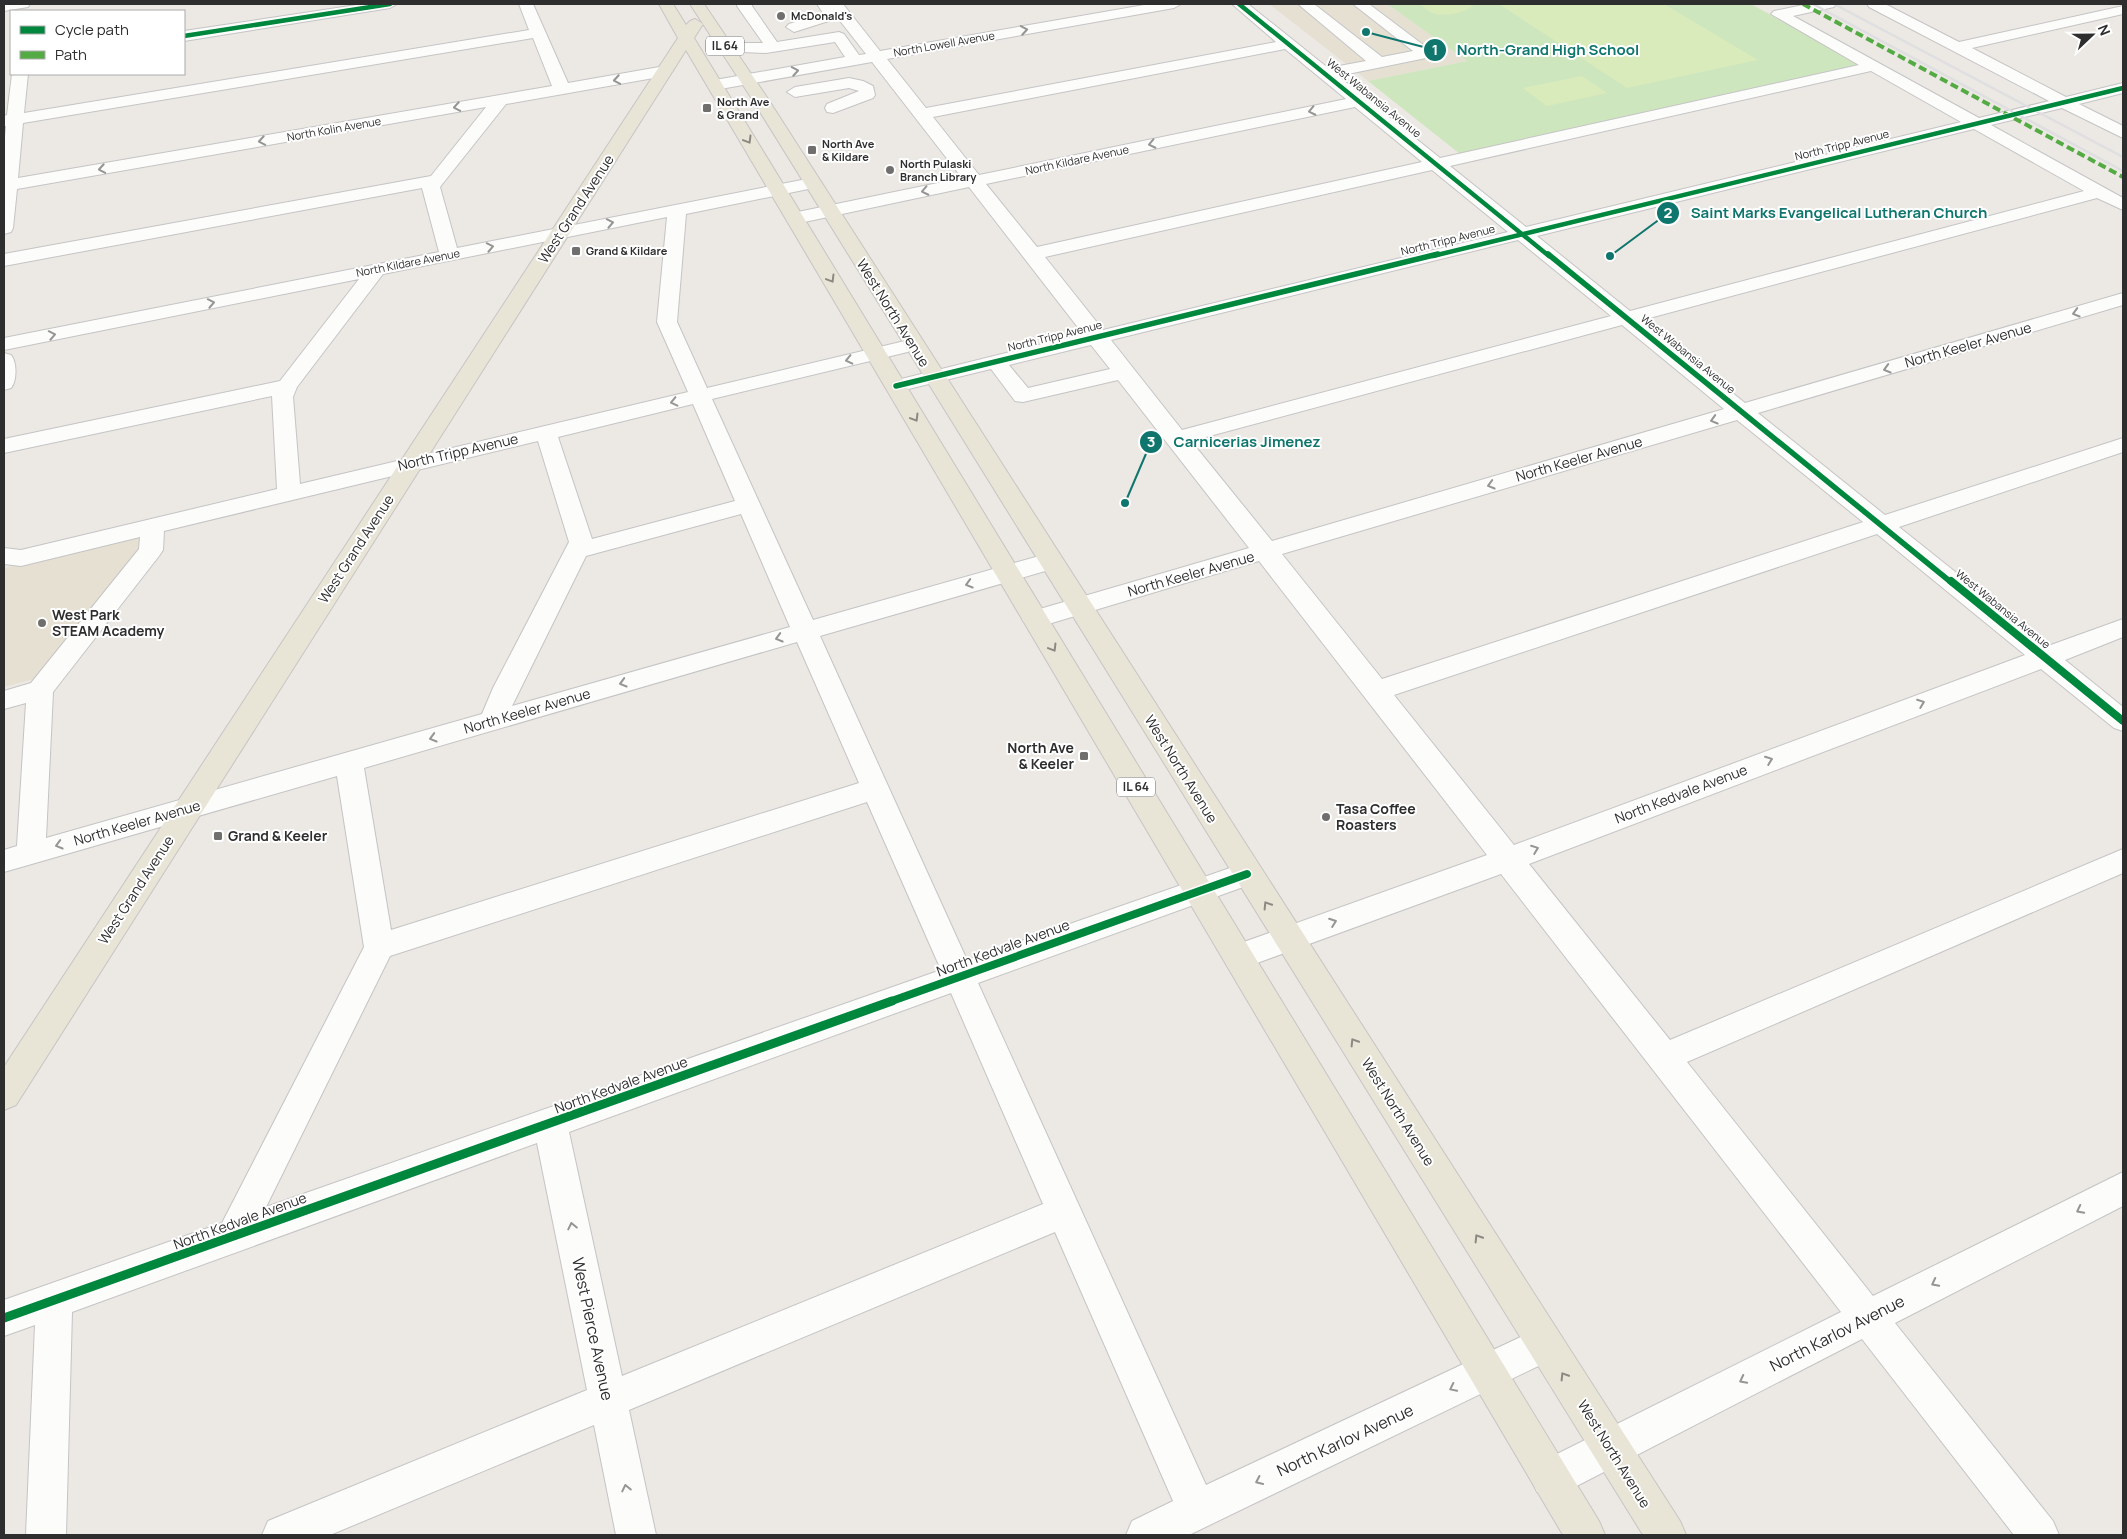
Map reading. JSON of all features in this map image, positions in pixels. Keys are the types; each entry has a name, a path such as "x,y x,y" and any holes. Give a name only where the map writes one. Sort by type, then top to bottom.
{"main road":[{"name":"IL 64","path":"666,4 1585,1535"},
{"name":"West Grand Avenue","path":"4,1096 562,233 665,72 703,7"},
{"name":"West North Avenue","path":"703,7 726,48 1078,607 1666,1535"}],"street":[{"path":"4,7 23,4"},
{"path":"185,36 353,7 390,4"},
{"path":"526,4 562,89"},
{"path":"745,4 744,6 762,32 769,48"},
{"name":"North Lowell Avenue","path":"715,85 742,72 866,58 1174,4"},
{"name":"West Wabansia Avenue","path":"1239,4 2123,721"},
{"path":"1306,4 1378,62"},
{"path":"1325,74 1426,53 1360,4"},
{"path":"1829,4 1779,14 2123,205"},
{"path":"1874,4 2123,133"},
{"path":"762,32 794,27 804,29 827,26 832,22 834,6"},
{"path":"834,6 866,58"},
{"path":"1957,47 2123,10"},
{"path":"10,120 537,33"},
{"path":"726,48 769,48 839,37 866,58 921,114 2039,1535"},
{"path":"921,114 1289,44"},
{"path":"742,72 769,48"},
{"path":"1032,254 1874,66"},
{"name":"North Kolin Avenue","path":"6,185 665,72"},
{"path":"4,228 10,120 20,75"},
{"path":"795,92 849,83 867,89 867,95 833,108"},
{"name":"North Tripp Avenue","path":"896,386 2123,88"},
{"path":"449,255 431,188 500,100"},
{"name":"North Kildare Avenue","path":"795,218 1359,101"},
{"path":"4,260 437,180"},
{"name":"North Kildare Avenue","path":"4,344 812,183"},
{"path":"1176,438 2100,192"},
{"path":"677,210 667,322 1196,1510"},
{"path":"289,493 282,397 288,386 376,270"},
{"name":"North Keeler Avenue","path":"1035,619 2123,299"},
{"name":"North Tripp Avenue","path":"4,556 21,558 412,463 913,345"},
{"path":"4,359 4,384"},
{"path":"996,362 1023,396 1124,372"},
{"path":"4,446 288,386"},
{"path":"492,721 506,688 581,542 546,432"},
{"path":"1375,691 2123,445"},
{"path":"576,551 749,505"},
{"path":"31,853 40,690 151,550 153,526"},
{"name":"North Keeler Avenue","path":"4,861 1050,560"},
{"name":"North Kedvale Avenue","path":"1238,957 1507,860 2123,628"},
{"path":"4,700 40,690"},
{"path":"234,1236 379,947 349,762"},
{"path":"379,947 875,789"},
{"path":"1663,1058 2123,860"},
{"name":"North Kedvale Avenue","path":"4,1318 1247,874"},
{"name":"West Pierce Avenue","path":"550,1123 636,1535"},
{"name":"North Karlov Avenue","path":"1551,1478 2123,1188"},
{"path":"282,1535 1064,1212"},
{"path":"46,1535 54,1300"},
{"name":"North Karlov Avenue","path":"1146,1535 1544,1344"}],"shaded area":[{"path":"1269,4 1387,4 1467,61 1368,81"},
{"name":"West Park STEAM Academy","path":"139,538 140,549 38,678 4,687 4,568"}],"green space":[{"path":"1387,4 1751,4 1861,65 1460,154 1368,81 1467,61"},
{"path":"1420,4 1475,4 1461,12 1444,15 1428,11"},
{"path":"1499,4 1664,4 1758,60 1627,88"},
{"path":"1582,76 1607,93 1547,106 1523,88"}],"railway":[{"path":"1813,4 2123,171"},
{"path":"1834,4 2123,157"}],"marked path":[{"path":"1803,4 2123,177"}],"cycle path":[{"path":"185,36 390,4"},
{"path":"1239,4 2123,721"},
{"path":"896,386 2123,88"},
{"path":"4,1318 1247,874"}],"place":[{"name":"McDonald's","path":"781,16"},
{"name":"North-Grand High School","path":"1366,32"},
{"name":"North Ave & Grand","path":"707,108"},
{"name":"North Ave & Kildare","path":"812,150"},
{"name":"North Pulaski Branch Library","path":"890,170"},
{"name":"Grand & Kildare","path":"576,251"},
{"name":"Saint Marks Evangelical Lutheran Church","path":"1610,256"},
{"name":"Carnicerias Jimenez","path":"1125,503"},
{"name":"West Park STEAM Academy","path":"42,623"},
{"name":"North Ave & Keeler","path":"1084,756"},
{"name":"Tasa Coffee Roasters","path":"1326,817"},
{"name":"Grand & Keeler","path":"218,836"}]}
